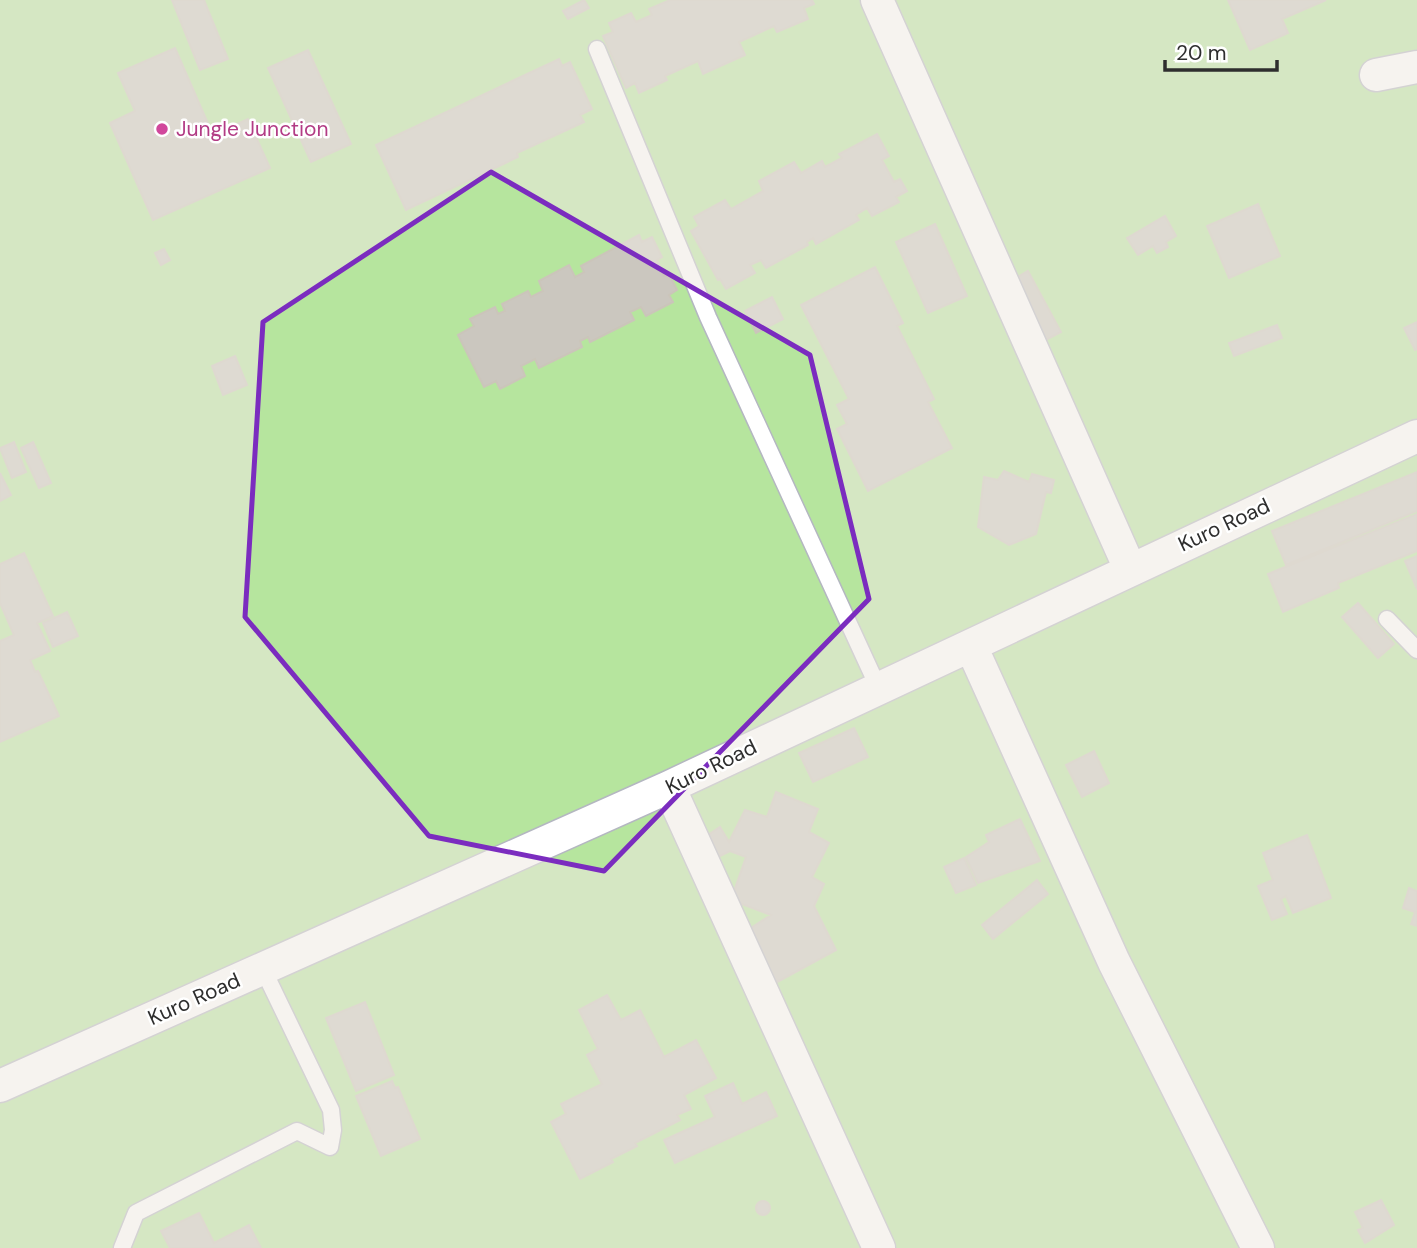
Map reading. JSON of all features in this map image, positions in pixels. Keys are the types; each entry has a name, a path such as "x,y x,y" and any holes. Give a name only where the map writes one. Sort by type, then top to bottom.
{"street":[{"path":"877,0 1130,569"},
{"path":"1376,75 1417,67"},
{"name":"Kuro Road","path":"2,1080 263,969 669,787 1417,436"},
{"path":"971,646 1114,962 1258,1248"},
{"path":"669,787 879,1248"}],"lane":[{"path":"597,49 708,317 878,687"},
{"path":"1387,619 1417,650"},
{"path":"122,1248 136,1213 297,1131 330,1146 333,1130 331,1110 263,969"}],"highlighted area":[{"path":"491,172 810,355 869,599 604,871 429,836 245,617 263,322"}],"green space":[{"path":"0,0 1417,0 1417,1248 0,1248"}],"building":[{"path":"172,0 204,0 228,59 200,70"},
{"path":"584,0 589,8 568,19 563,11"},
{"path":"670,0 812,0 814,4 804,8 808,19 777,32 774,26 739,42 745,55 703,74 698,61 665,76 667,80 639,93 635,83 626,88 603,36 613,32 609,23 631,13 636,22 652,15 649,9"},
{"path":"1228,0 1326,0 1282,19 1288,33 1250,50"},
{"name":"Jungle Junction","path":"175,48 213,135 248,119 270,168 153,220 110,123 135,111 118,73"},
{"path":"308,50 351,144 311,162 268,68"},
{"path":"559,59 562,66 570,62 592,109 580,115 584,122 517,153 518,157 406,210 376,145"},
{"path":"877,134 889,156 882,160 894,182 900,179 907,191 896,197 899,202 872,216 867,208 856,215 859,220 816,244 813,238 807,242 808,245 766,268 761,260 750,265 755,273 726,289 720,279 718,280 691,231 699,226 694,217 725,200 731,209 763,191 759,181 794,162 801,173 822,161 825,167 842,158 839,154"},
{"path":"1258,204 1280,256 1229,278 1207,226"},
{"path":"1165,216 1176,236 1166,242 1168,247 1157,253 1153,246 1138,255 1127,238"},
{"path":"935,224 967,296 928,313 896,242"},
{"path":"639,235 642,242 652,237 662,257 657,260 664,276 669,274 677,290 669,295 673,302 646,316 641,307 630,312 634,320 590,342 588,337 580,341 582,347 539,368 535,359 521,366 525,376 500,389 496,381 484,387 458,335 474,326 470,319 495,307 498,314 505,311 502,304 528,291 531,297 543,291 539,281 569,265 575,277 584,272 581,266"},
{"path":"164,249 170,260 161,265 155,253"},
{"path":"875,267 903,323 897,326 934,399 928,402 952,448 868,491 837,429 847,424 837,405 849,399 801,305"},
{"path":"1028,271 1061,332 1042,342 1009,282"},
{"path":"772,297 783,319 756,333 745,311"},
{"path":"1417,322 1417,349 1415,350 1404,328"},
{"path":"1277,325 1282,338 1234,356 1229,343"},
{"path":"235,356 247,385 223,395 212,366"},
{"path":"14,442 26,472 12,478 0,448"},
{"path":"33,442 51,483 39,488 21,448"},
{"path":"1004,471 1029,482 1032,474 1054,480 1051,493 1046,492 1036,534 1009,545 978,527 984,477 998,480"},
{"path":"1417,472 1417,511 1286,565 1272,531"},
{"path":"0,473 11,495 0,501"},
{"path":"1417,514 1417,551 1338,583 1339,588 1283,612 1268,574"},
{"path":"24,553 53,616 37,623 50,651 30,660 59,716 0,742 0,641 14,635 0,603 0,564"},
{"path":"1417,556 1417,589 1405,561"},
{"path":"1358,603 1394,644 1378,658 1342,617"},
{"path":"67,612 78,636 53,647 43,623"},
{"path":"854,728 868,757 813,782 799,753"},
{"path":"1094,751 1109,783 1082,797 1066,765"},
{"path":"776,792 818,809 809,832 829,843 812,877 824,884 814,906 836,950 768,987 743,933 771,915 731,900 746,857 730,851 710,861 699,841 720,827 729,842 745,810 767,817"},
{"path":"1020,819 1040,861 978,883 966,857 989,842 986,835"},
{"path":"1307,835 1331,898 1293,913 1286,896 1281,899 1287,914 1272,920 1258,886 1273,880 1263,853"},
{"path":"964,858 976,885 956,893 944,867"},
{"path":"1037,880 1048,894 993,939 982,925"},
{"path":"1409,888 1417,891 1417,926 1411,924 1415,912 1403,908"},
{"path":"607,995 621,1020 640,1010 664,1057 696,1040 716,1078 684,1095 691,1109 677,1115 680,1120 635,1143 637,1146 611,1159 613,1162 580,1179 551,1122 566,1114 561,1104 602,1084 587,1055 598,1049 579,1010"},
{"path":"365,1002 394,1075 356,1091 326,1018"},
{"path":"392,1081 395,1088 398,1087 420,1139 381,1156 356,1096"},
{"path":"733,1083 742,1104 766,1092 777,1116 675,1163 664,1140 715,1117 705,1096"},
{"path":"1381,1200 1394,1225 1365,1243 1358,1230 1363,1228 1355,1212"},
{"path":"763,1201 768,1203 768,1213 763,1215 758,1213 756,1208 758,1203"},
{"path":"199,1213 214,1243 249,1225 261,1248 170,1248 161,1231"}],"place":[{"name":"Jungle Junction","path":"162,129"}]}
